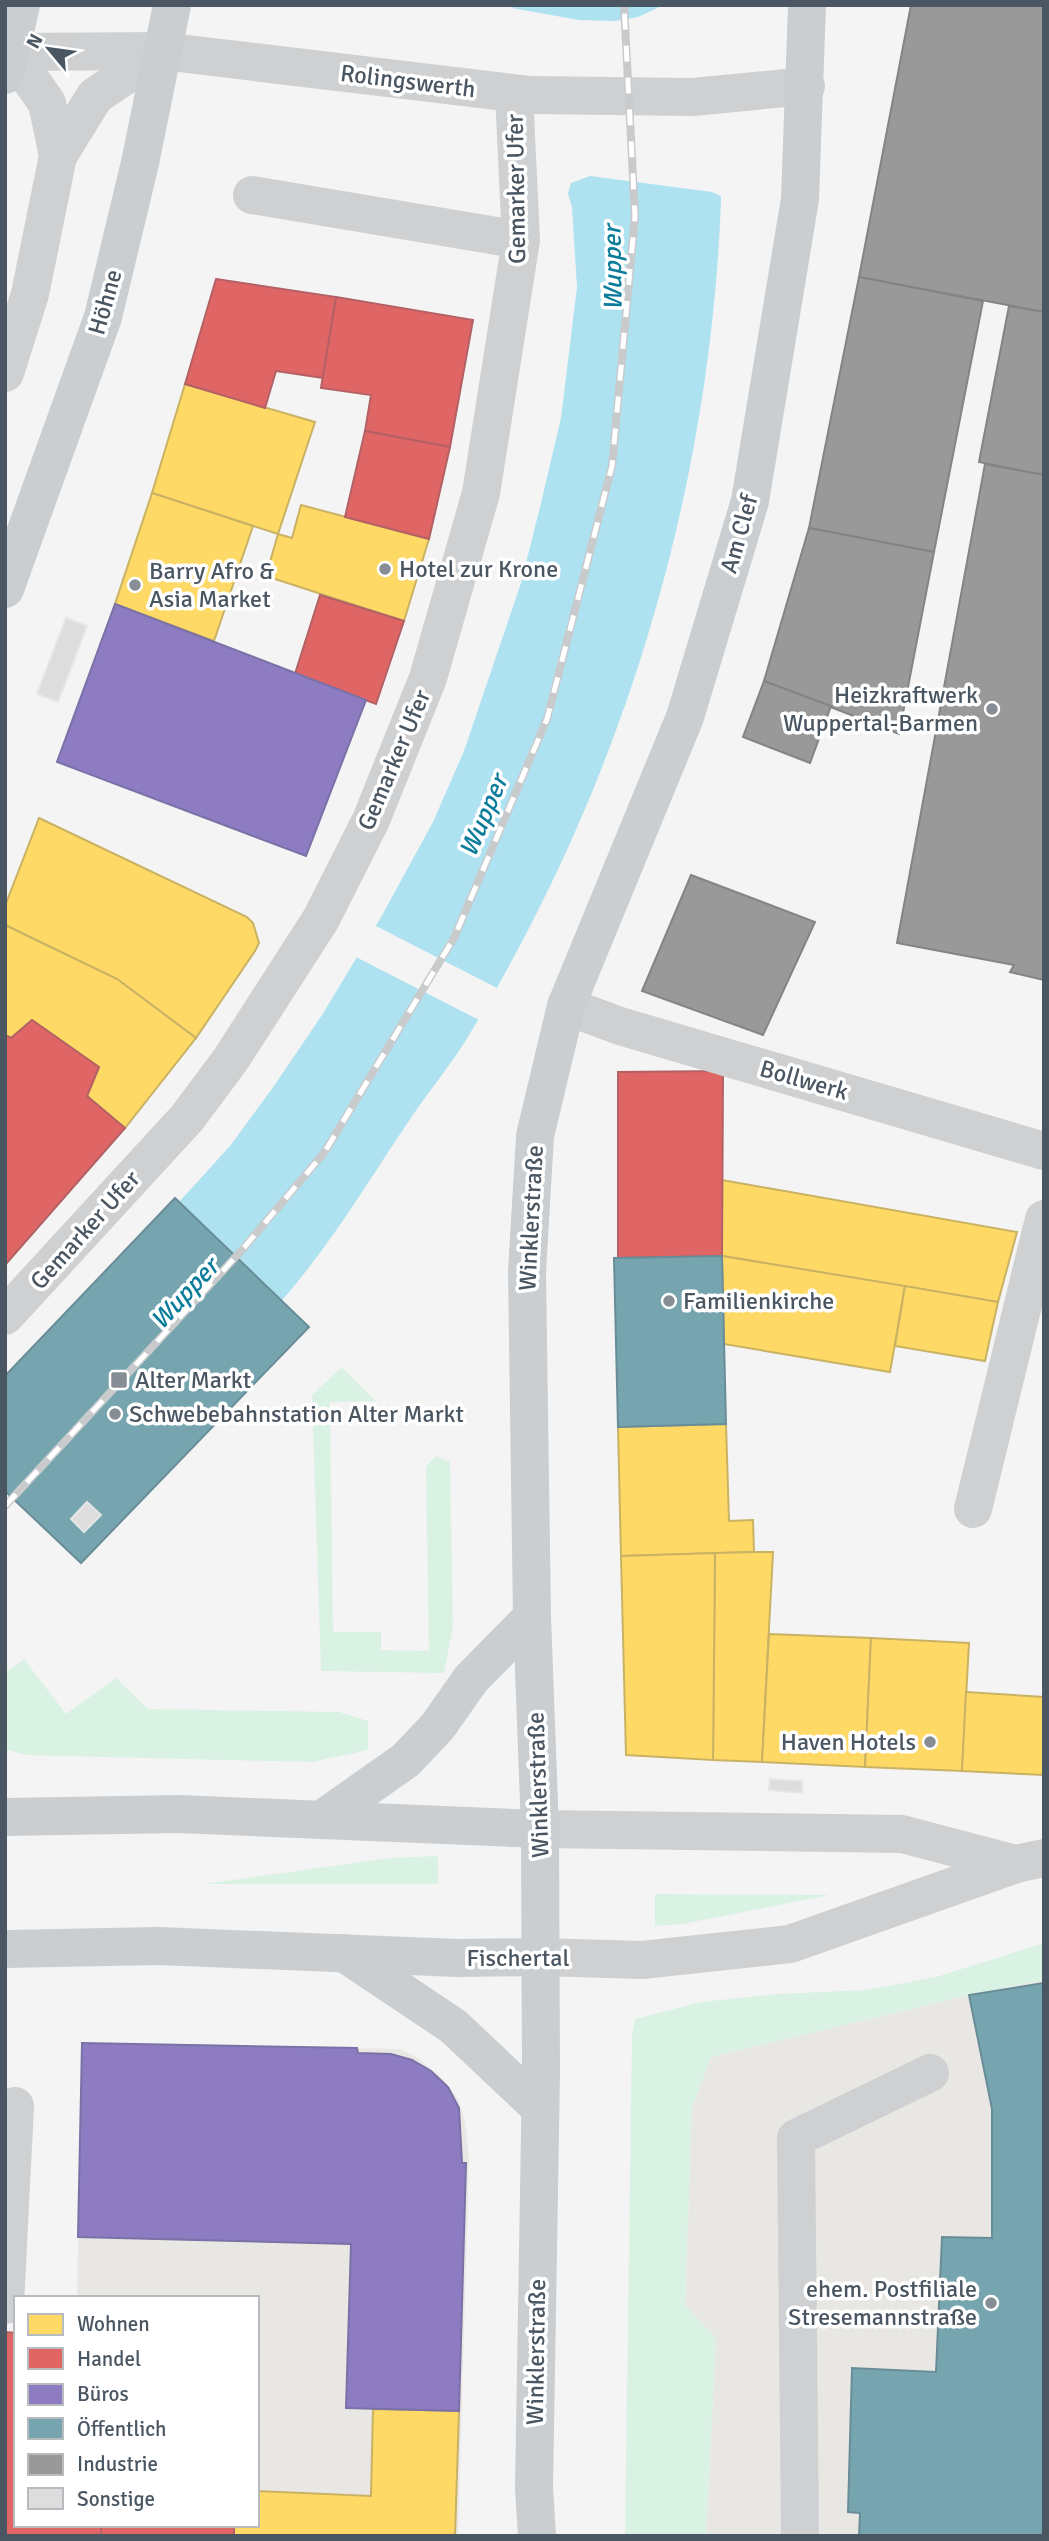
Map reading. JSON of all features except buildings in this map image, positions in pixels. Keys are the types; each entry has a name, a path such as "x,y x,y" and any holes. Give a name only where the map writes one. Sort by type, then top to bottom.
{"main road":[{"name":"Höhne","path":"5,589 103,317 141,163 172,5"},
{"name":"Am Clef","path":"561,1021 685,717 750,501 793,255 800,199 807,5"},
{"name":"Winklerstraße","path":"537,2536 534,2488 540,2108 540,1829 531,1617 527,1272 535,1136 561,1021"},
{"path":"325,1818 406,1760 439,1726 471,1679 531,1617"},
{"path":"5,1788 51,1814"},
{"name":"Fischertal","path":"5,1817 51,1814 325,1818 462,1828 540,1829"},
{"name":"Fischertal","path":"5,1950 159,1946 458,1958 540,1957"},
{"path":"343,1952 453,2025 540,2108"}],"street":[{"name":"Rolingswerth","path":"12,37 162,51 522,94 692,97 806,86"},
{"path":"12,37 47,103 58,156"},
{"path":"5,373 30,294 58,156 95,96 162,51"},
{"name":"Gemarker Ufer","path":"5,1316 187,1118 231,1059 321,919 371,820 428,678 481,493 521,240 522,94"},
{"path":"252,195 521,240"},
{"name":"Bollwerk","path":"561,1021 620,1026 1044,1151"},
{"path":"973,1509 1044,1219"},
{"name":"Fischertal","path":"540,1829 902,1834 1030,1861"},
{"name":"Fischertal","path":"540,1957 642,1960 790,1944 1030,1861"},
{"path":"800,2536 796,2138 930,2073"},
{"path":"5,2305 15,2106"}],"shaded area":[{"path":"1044,1980 1044,2536 706,2536 716,2339 685,2306 692,2107 711,2057 969,1995"},
{"path":"82,2043 400,2049 417,2057 442,2078 458,2099 465,2120 469,2159 458,2536 5,2536 5,2332 14,2333 14,2527 259,2527 259,2296 77,2296"}],"green space":[{"path":"342,1367 376,1401 330,1402 333,1632 381,1632 381,1650 429,1651 426,1467 436,1456 450,1462 453,1627 444,1673 321,1671 312,1395"},
{"path":"24,1659 66,1714 116,1678 148,1709 339,1712 368,1721 368,1750 312,1762 26,1755 5,1749 5,1673"},
{"path":"438,1856 438,1884 204,1884 390,1858"},
{"path":"655,1894 830,1895 682,1924 655,1926"},
{"path":"1044,1943 1044,1980 969,1995 711,2057 692,2107 685,2305 716,2339 706,2536 625,2536 632,2035 635,2019 701,2002 778,1994 866,1990 936,1977"}],"water":[{"name":"Wupper","path":"512,5 712,5 722,177 713,311 698,421 676,530 647,637 612,742 570,844 521,944 466,1040 308,1269 239,1348 81,1515 5,1393 230,1146 322,1015 380,919 433,822 464,751 521,583 561,418 577,287 572,207"}],"pier":[{"path":"664,5 716,5 725,198 712,192 590,176 571,183 566,200 519,42 512,8 579,20 615,21 638,17"},
{"path":"372,924 499,989 481,1021 354,956"},
{"path":"5,1458 75,1526 5,1597"}],"railway":[{"path":"5,1506 242,1250 324,1153 454,938 547,719 612,466 635,216 624,5"}],"place":[{"name":"Hotel zur Krone","path":"385,569"},
{"name":"Barry Afro & Asia Market","path":"135,585"},
{"name":"Heizkraftwerk Wuppertal-Barmen","path":"992,709"},
{"name":"Familienkirche","path":"669,1301"},
{"name":"Alter Markt","path":"119,1380"},
{"name":"Schwebebahnstation Alter Markt","path":"115,1414"},
{"name":"Haven Hotels","path":"930,1742"},
{"name":"ehem. Postfiliale Stresemannstraße","path":"991,2303"}]}
